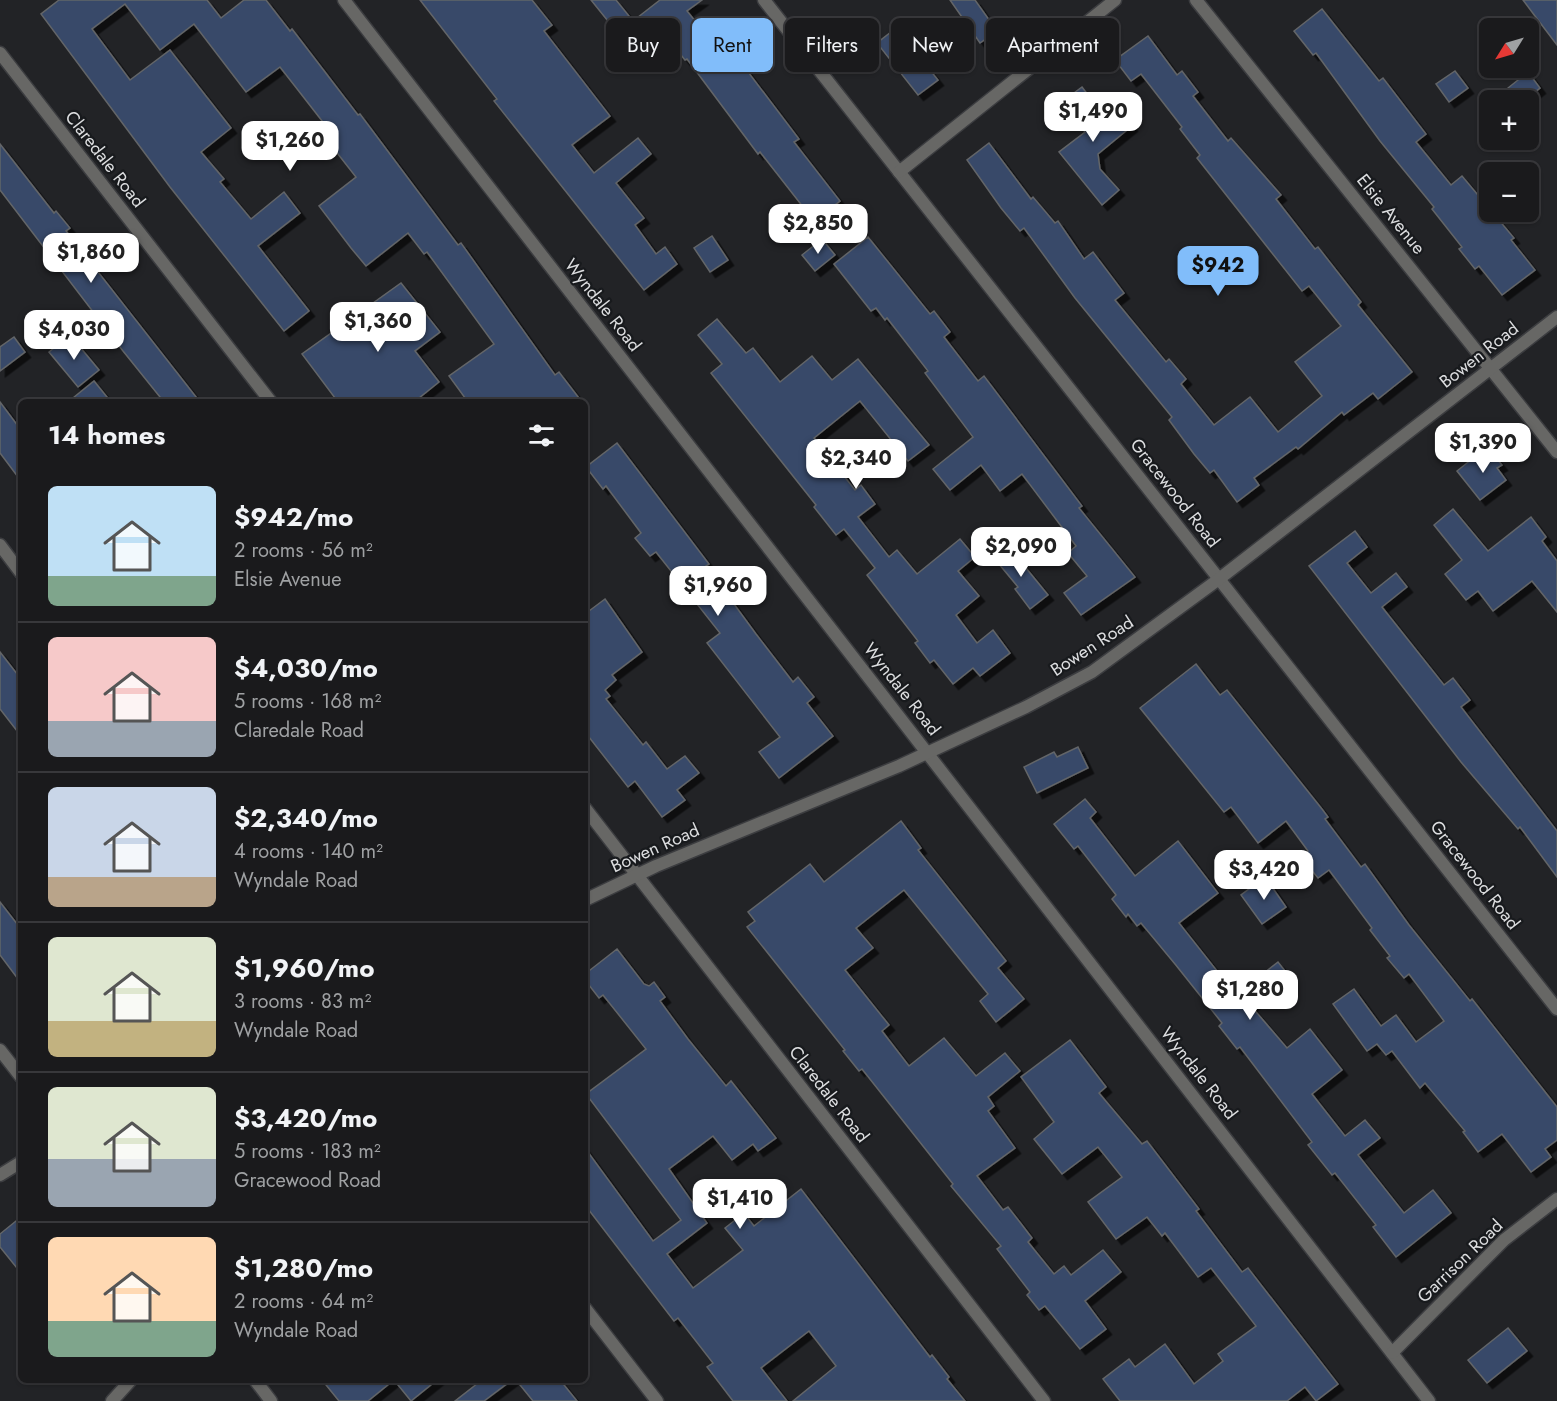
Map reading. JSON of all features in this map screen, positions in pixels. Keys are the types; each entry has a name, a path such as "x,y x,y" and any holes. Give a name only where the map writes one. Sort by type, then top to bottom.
{"street":[{"name":"Wyndale Road","path":"344,0 928,751 1429,1401"},
{"name":"Gracewood Road","path":"764,0 1557,1009"},
{"path":"899,172 1115,0"},
{"name":"Elsie Avenue","path":"1196,0 1557,452"},
{"name":"Claredale Road","path":"0,52 268,399"},
{"name":"Bowen Road","path":"588,898 636,874 899,766 1026,707 1092,672 1219,579 1557,317"},
{"path":"0,545 18,569"},
{"name":"Claredale Road","path":"588,812 1044,1401"},
{"path":"0,1050 18,1073"},
{"path":"0,1175 18,1164"},
{"name":"Garrison Road","path":"1392,1353 1504,1240 1557,1199"},
{"path":"588,1312 657,1401"},
{"path":"112,1401 128,1383"},
{"path":"257,1383 271,1401"}],"building":[{"path":"59,0 207,0 221,18 244,0 266,0 290,31 292,29 358,115 360,114 458,245 461,243 555,375 559,372 580,399 466,399 449,376 494,344 427,252 424,254 408,233 366,266 351,248 319,206 356,177 327,140 333,135 280,67 246,92 194,24 160,50 125,4 92,29 130,80 170,50 231,128 201,152 224,179 220,182 251,219 284,192 300,213 258,246 309,311 284,331 170,187 41,14"},
{"path":"420,0 532,0 552,25 544,31 610,116 572,145 594,173 638,138 651,154 616,183 644,218 635,225 656,254 665,247 677,264 644,290 494,101 497,99"},
{"path":"591,0 616,0 631,18 606,18"},
{"path":"660,0 702,0 687,11 693,18 692,66 687,59 685,60 680,54 680,18 637,18"},
{"path":"950,0 975,0 988,18 986,39 980,43 974,34 974,18 963,18"},
{"path":"1523,0 1557,0 1557,45 1539,21 1539,18"},
{"path":"1322,9 1379,81 1383,78 1426,134 1416,142 1451,185 1462,176 1479,196 1479,222 1501,222 1514,238 1511,240 1535,270 1502,295 1479,266 1475,269 1459,249 1462,247 1432,209 1434,207 1380,141 1316,53 1313,55 1294,31"},
{"path":"891,32 891,61 879,46 879,41"},
{"path":"1148,36 1177,75 1182,71 1198,92 1193,96 1228,141 1231,138 1281,195 1276,199 1315,249 1318,247 1361,302 1358,305 1412,372 1378,399 1373,393 1344,415 1342,412 1298,449 1296,447 1254,478 1259,485 1237,502 1214,470 1210,473 1194,454 1169,420 1172,417 1075,298 1024,228 1020,231 1001,208 967,160 989,143 1031,199 1033,197 1055,223 1058,221 1084,259 1093,252 1124,293 1115,300 1166,362 1169,359 1186,379 1181,384 1214,425 1250,397 1278,432 1322,396 1295,362 1341,326 1309,286 1302,291 1197,158 1200,155 1180,129 1182,127 1141,74 1131,81 1119,65 1119,57"},
{"path":"1455,71 1468,88 1449,102 1436,84"},
{"path":"697,72 748,72 799,139 794,142 840,201 814,221 760,152 758,154"},
{"path":"900,72 932,72 938,80 918,95"},
{"path":"1520,78 1532,78 1540,88 1538,90 1510,90 1508,88"},
{"path":"1082,87 1106,119 1118,109 1132,126 1098,154 1100,169 1119,190 1102,205 1059,152 1085,132 1062,102"},
{"path":"0,144 54,213 56,211 70,228 66,231 198,399 162,399 0,190"},
{"path":"712,236 728,260 710,272 694,248"},
{"path":"868,237 930,314 934,311 950,332 944,337 978,381 984,376 1082,506 1079,508 1135,577 1081,615 1064,593 1087,576 1068,553 1076,546 1022,474 1000,491 981,465 950,490 933,469 973,437 925,373 928,371 887,318 885,320 876,308 871,311 834,264"},
{"path":"822,239 835,255 815,271 802,255"},
{"path":"401,283 440,332 415,351 439,382 418,399 336,399 302,354"},
{"path":"717,319 746,353 753,348 780,382 812,356 832,380 858,359 929,445 908,461 860,401 814,438 855,490 861,485 875,504 858,517 889,557 897,550 917,574 960,539 975,557 958,571 979,596 956,615 977,643 993,630 1010,653 980,676 973,668 953,684 934,660 930,663 915,643 918,641 867,575 875,568 844,529 836,535 814,507 816,505 711,373 722,364 698,335"},
{"path":"70,335 99,370 78,387 49,352"},
{"path":"14,337 25,352 0,371 0,347"},
{"path":"94,381 109,399 72,399"},
{"path":"0,402 18,426 18,477 0,453"},
{"path":"617,443 709,564 706,566 793,682 798,677 814,697 807,703 833,736 779,778 759,752 780,737 707,643 720,633 656,552 650,556 635,538 641,533 606,486 603,489 588,470 588,465"},
{"path":"1487,447 1502,465 1497,468 1506,480 1480,500 1457,471"},
{"path":"1453,509 1488,551 1531,517 1546,537 1542,541 1557,561 1557,612 1532,581 1493,611 1478,591 1466,600 1445,574 1462,560 1434,525"},
{"path":"1355,531 1367,547 1347,563 1371,593 1396,573 1407,587 1382,607 1444,685 1453,678 1470,700 1461,707 1557,831 1557,877 1520,827 1518,829 1461,762 1309,566"},
{"path":"1008,546 1048,595 1030,609 1015,589 1018,587 994,558"},
{"path":"605,599 642,652 612,675 616,680 605,690 610,696 606,699 643,745 646,742 667,769 685,756 699,773 677,790 685,800 662,817 635,781 628,787 588,736 588,612"},
{"path":"0,652 18,675 18,732 0,709"},
{"path":"1196,664 1220,695 1227,690 1322,809 1328,817 1325,819 1361,867 1365,864 1409,925 1470,1001 1472,999 1557,1107 1557,1140 1545,1149 1551,1157 1531,1172 1502,1134 1478,1152 1463,1132 1465,1131 1425,1083 1420,1088 1392,1051 1386,1055 1377,1044 1367,1051 1333,1004 1354,989 1381,1026 1396,1015 1416,1042 1444,1021 1409,974 1404,978 1387,958 1390,956 1370,930 1372,928 1329,870 1318,878 1301,857 1308,851 1286,821 1258,843 1231,807 1224,812 1140,708"},
{"path":"1078,747 1088,768 1037,793 1024,767 1054,752 1057,757"},
{"path":"1085,799 1096,812 1090,818 1135,876 1178,841 1218,893 1179,923 1236,995 1278,962 1289,976 1251,1006 1287,1048 1310,1029 1342,1070 1312,1094 1345,1136 1365,1120 1380,1138 1358,1155 1404,1213 1433,1190 1451,1213 1396,1257 1373,1227 1376,1225 1335,1173 1332,1175 1308,1145 1312,1142 1240,1047 1237,1049 1219,1026 1222,1023 1141,923 1137,926 1128,914 1126,917 1112,899 1116,895 1078,846 1074,849 1054,824"},
{"path":"901,821 921,848 918,850 1006,961 998,968 1024,999 996,1022 980,1001 988,994 904,890 856,928 873,948 845,970 889,1025 882,1031 909,1066 944,1038 976,1076 1005,1053 1020,1071 988,1097 994,1106 988,1111 1015,1148 977,1176 1003,1210 1008,1207 1019,1221 1032,1238 1028,1242 1054,1274 1064,1266 1071,1275 1103,1250 1121,1272 1085,1301 1106,1329 1080,1349 1045,1306 1039,1310 1027,1295 1030,1292 997,1249 1001,1246 951,1186 953,1184 862,1069 859,1071 843,1051 845,1050 747,927 755,921 748,912 810,864 824,882"},
{"path":"1265,877 1286,907 1262,924 1241,895"},
{"path":"0,902 18,925 18,979 0,955"},
{"path":"617,949 644,984 649,986 654,982 665,997 660,1001 688,1039 726,1086 731,1081 776,1138 758,1151 753,1144 732,1160 713,1136 669,1169 707,1223 667,1254 693,1288 743,1250 725,1228 744,1213 754,1226 801,1189 930,1357 932,1355 949,1377 947,1379 965,1401 793,1401 836,1366 809,1331 761,1368 787,1401 733,1401 707,1367 713,1363 678,1318 674,1321 588,1209 588,1152 653,1241 681,1220 588,1097 588,1092 646,1049 603,995 599,998 588,984 588,972"},
{"path":"1070,1040 1106,1087 1099,1093 1142,1144 1147,1141 1199,1209 1196,1211 1242,1272 1248,1268 1338,1384 1316,1401 1305,1387 1287,1401 1120,1401 1103,1379 1129,1359 1135,1367 1165,1344 1194,1384 1223,1361 1218,1354 1256,1326 1211,1268 1198,1277 1165,1233 1162,1236 1147,1217 1116,1239 1088,1202 1122,1177 1098,1147 1062,1174 1034,1139 1054,1122 1021,1077"},
{"path":"18,1219 18,1269 0,1247 0,1234"},
{"path":"1508,1328 1527,1351 1487,1383 1468,1360"},
{"path":"324,1383 390,1383 368,1401 339,1401"},
{"path":"396,1383 433,1383 411,1401"},
{"path":"478,1383 508,1383 484,1401 455,1401"},
{"path":"518,1383 562,1383 577,1401 533,1401"}]}
